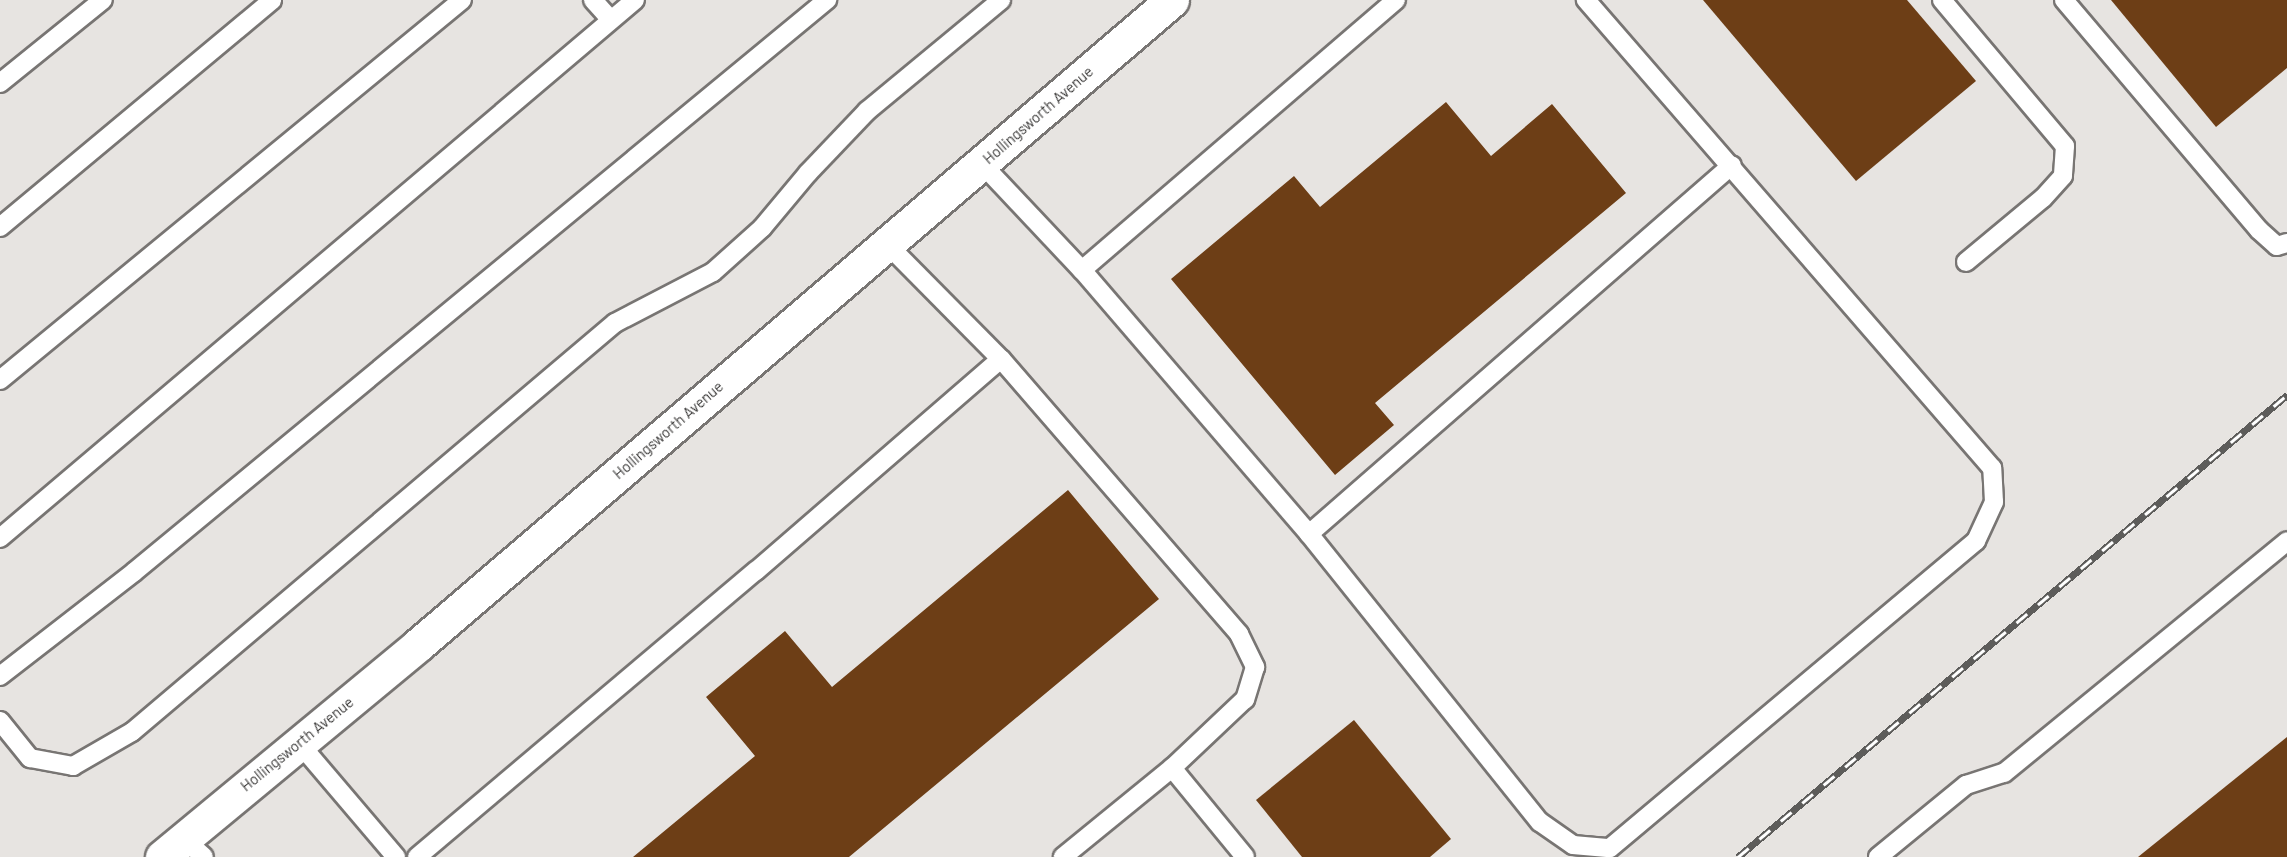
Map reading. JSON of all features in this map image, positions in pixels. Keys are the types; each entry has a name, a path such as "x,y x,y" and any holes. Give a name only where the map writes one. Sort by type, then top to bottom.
{"street":[{"name":"Hollingsworth Avenue","path":"183,851 299,743 1172,0"}],"lane":[{"path":"0,83 103,0"},
{"path":"0,227 272,0"},
{"path":"0,380 462,0"},
{"path":"593,0 610,20"},
{"path":"0,538 635,0"},
{"path":"0,676 134,572 827,0"},
{"path":"0,721 30,758 74,766 132,732 615,323 713,272 762,228 808,173 867,111 1001,0"},
{"path":"1082,270 1396,0"},
{"path":"981,163 1082,270 1309,534 1540,822 1573,845 1610,848 1976,540 1994,502 1992,468 1732,165 1586,0"},
{"path":"1942,0 2065,146 2063,176 2043,198 1966,262"},
{"path":"2064,0 2259,230 2277,246 2287,243"},
{"path":"1309,534 1732,165"},
{"path":"887,244 1001,359 1239,634 1255,667 1245,699 1172,768 1063,857"},
{"path":"417,857 765,564 1001,359"},
{"path":"1878,857 1966,785 2004,773 2287,541"},
{"path":"299,743 396,857"},
{"path":"1172,768 1245,857"}],"building":[{"path":"1703,0 1907,0 1976,81 1856,181"},
{"path":"2111,0 2287,0 2287,68 2216,127"},
{"path":"1446,102 1491,156 1552,104 1626,193 1375,403 1394,425 1335,475 1171,279 1294,176 1320,207"},
{"path":"1068,490 1159,599 849,857 633,857 755,756 706,697 785,631 832,687"},
{"path":"1354,720 1451,839 1430,857 1302,857 1256,800"},
{"path":"2287,737 2287,857 2138,857"}],"railway":[{"path":"1738,857 2287,395"}]}
